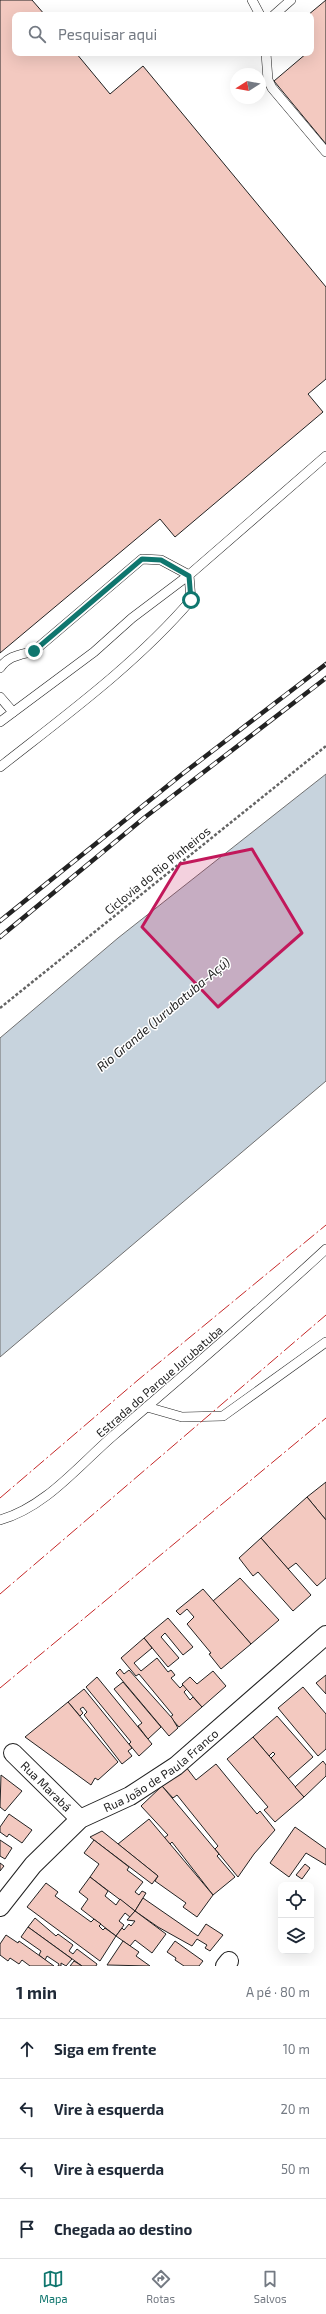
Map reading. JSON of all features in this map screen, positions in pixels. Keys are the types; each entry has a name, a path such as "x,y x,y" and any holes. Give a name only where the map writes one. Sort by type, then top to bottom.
{"street":[{"name":"Rua João de Paula Franco","path":"0,1907 33,1865 80,1819 130,1796 176,1766 326,1635"},
{"name":"Rua Marabá","path":"13,1753 80,1819"}],"lane":[{"path":"252,0 258,12"},
{"path":"277,12 291,0"},
{"path":"266,56 268,80 272,88 326,152"},
{"path":"0,722 94,652 132,618 189,576 326,456"},
{"path":"0,668 5,661 20,653 34,651 142,559 161,560 189,576"},
{"path":"0,767 103,686 170,625 191,600 189,576"},
{"path":"0,697 13,712"},
{"name":"Estrada do Parque Jurubatuba","path":"0,1520 35,1503 67,1479 147,1407 264,1307 326,1249"},
{"path":"147,1407 182,1417 223,1416 326,1342"}],"path":[{"name":"Ciclovia do Rio Pinheiros","path":"0,1008 326,746"}],"highlighted area":[{"path":"252,849 302,933 218,1007 142,927 180,864"}],"water":[{"name":"Rio Grande (Jurubatuba-Açú)","path":"326,774 326,1081 0,1357 0,1038 118,938"}],"building":[{"path":"0,0 32,0 42,12 12,12 12,56 78,56 110,94 143,66 326,287 326,379 308,394 323,412 175,537 160,519 0,653"},
{"path":"326,0 326,144 274,81 303,56 314,56 314,12 312,12"},
{"path":"326,1482 326,1520 307,1497"},
{"path":"307,1497 326,1520 326,1578 317,1586 296,1563 288,1569 261,1538"},
{"path":"261,1538 311,1595 293,1611 258,1572 253,1576 239,1558"},
{"path":"240,1578 279,1620 251,1644 213,1601"},
{"path":"203,1589 251,1644 221,1669 209,1654 211,1653 187,1624 194,1617 187,1609 180,1615 176,1611"},
{"path":"168,1618 193,1647 183,1655 165,1633 161,1637 179,1658 168,1667 144,1638"},
{"path":"144,1638 152,1648 134,1663 141,1671 157,1658 168,1672 171,1670 175,1675 171,1678 180,1688 183,1685 187,1689 184,1692 190,1700 193,1697 202,1707 179,1727 170,1717 173,1715 139,1674 136,1676 121,1658"},
{"path":"120,1669 124,1674 129,1670 172,1718 178,1728 169,1736 116,1673"},
{"path":"213,1671 226,1686 202,1707 182,1684 190,1677 197,1684"},
{"path":"326,1675 326,1694 316,1683"},
{"path":"97,1677 152,1744 139,1756 129,1744 131,1742 86,1687"},
{"path":"123,1682 161,1727 148,1739 138,1726 142,1723 114,1689"},
{"path":"303,1687 326,1714 326,1749 318,1756 278,1708"},
{"path":"84,1689 132,1748 128,1751 132,1756 122,1764 84,1715 87,1712 83,1707 80,1709 83,1713 80,1716 68,1702"},
{"path":"68,1702 118,1762 98,1780 95,1778 91,1785 25,1737"},
{"path":"277,1716 313,1757 288,1779 271,1758 275,1754 273,1752 269,1756 253,1737"},
{"path":"253,1737 304,1797 275,1822 264,1810 268,1807 227,1759"},
{"path":"323,1761 326,1765 326,1776 304,1797 295,1787"},
{"path":"216,1764 257,1814 260,1811 275,1830 254,1854 238,1877 215,1849 218,1846 177,1795 173,1798 162,1786 186,1767 196,1780"},
{"path":"1,1775 22,1791 5,1811 0,1807"},
{"path":"162,1786 219,1854 217,1856 235,1877 213,1895 172,1842 170,1844 164,1838 168,1835 141,1806"},
{"path":"9,1814 32,1830 22,1843 9,1834 7,1837 0,1832 0,1827"},
{"path":"149,1819 213,1895 197,1917 183,1907 186,1903 155,1881 158,1876 118,1844"},
{"path":"295,1827 326,1849 326,1865 306,1853 289,1877 270,1863"},
{"path":"102,1831 158,1876 152,1884 90,1837"},
{"path":"0,1840 12,1848 5,1859 0,1856"},
{"path":"94,1840 129,1867 127,1870 143,1882 135,1892 139,1895 142,1891 146,1893 135,1911 90,1877 99,1864 84,1853"},
{"path":"0,1863 4,1866 0,1871"},
{"path":"305,1864 310,1868 302,1879 296,1875"},
{"path":"90,1877 108,1891 105,1896 116,1905 120,1899 135,1911 130,1917 125,1913 119,1921 124,1925 116,1936 81,1909 88,1899 79,1892"},
{"path":"46,1883 58,1892 55,1896 91,1922 94,1919 101,1924 99,1926 103,1930 105,1928 116,1936 100,1961 27,1907"},
{"path":"143,1898 198,1936 206,1924 223,1935 210,1951 205,1948 207,1945 197,1939 192,1946 158,1927 135,1911"},
{"path":"135,1911 166,1934 152,1953 135,1940 130,1946 116,1936 122,1928 124,1930 129,1924 131,1926 135,1921 127,1920"},
{"path":"35,1918 56,1936 58,1934 73,1945 69,1951 73,1954 77,1949 97,1964 96,1966 82,1966 28,1927"},
{"path":"28,1927 72,1959 66,1966 61,1963 61,1966 58,1966 59,1964 47,1956 45,1960 39,1955 41,1951 21,1937"},
{"path":"6,1935 18,1943 19,1941 54,1966 30,1966 22,1960 19,1964 10,1958 8,1961 0,1955 0,1944"},
{"path":"123,1941 139,1952 136,1956 150,1966 107,1965"},
{"path":"175,1941 203,1961 199,1966 184,1966 167,1952"},
{"path":"74,1961 82,1966 70,1966"}],"railway":[{"path":"0,921 181,775 326,664"},
{"path":"0,937 144,818 326,678"}],"power":[{"path":"0,1498 138,1380 326,1225"},
{"path":"0,1594 326,1315"},
{"path":"0,1688 326,1418"}],"route":[{"path":"34,651 142,559 161,560 189,576 191,600"}]}
